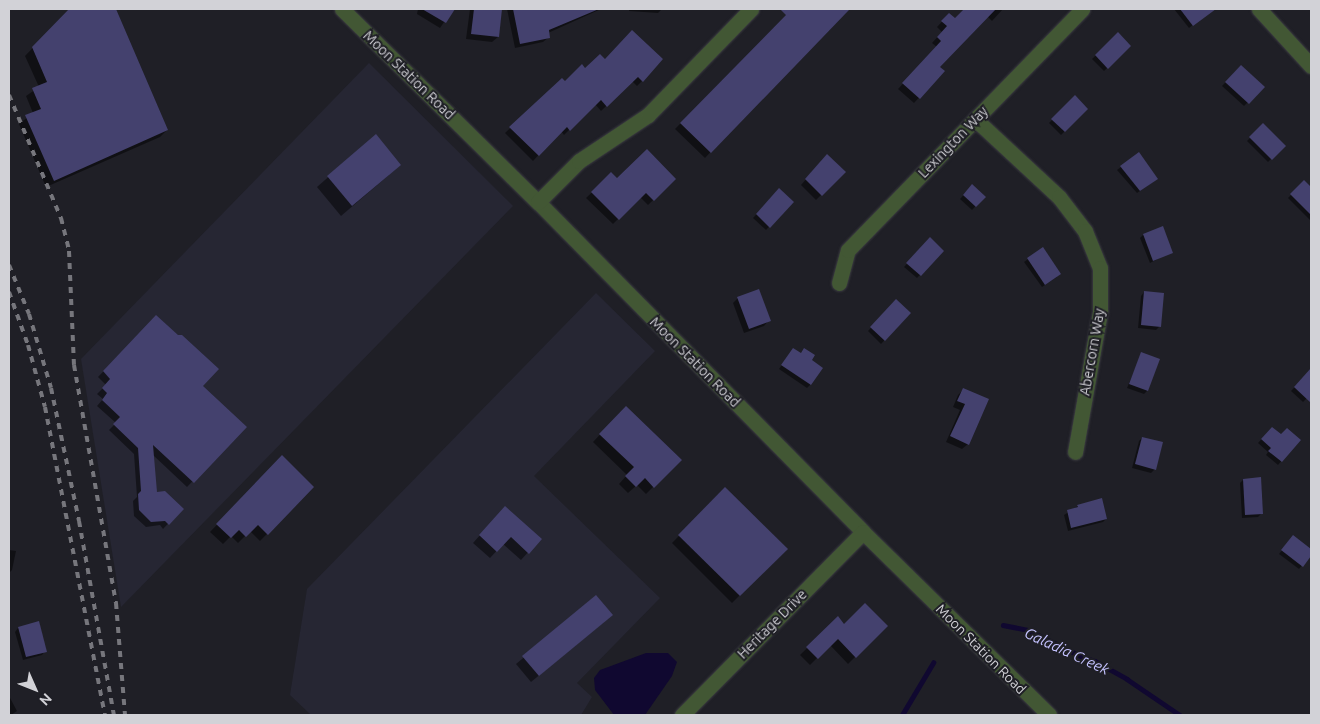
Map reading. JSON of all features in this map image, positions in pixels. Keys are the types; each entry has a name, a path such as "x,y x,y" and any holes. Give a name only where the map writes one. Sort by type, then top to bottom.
{"street":[{"name":"Moon Station Road","path":"342,9 538,202 863,532 1049,715"},
{"path":"538,202 579,160 648,116 751,9"},
{"name":"Lexington Way","path":"839,283 848,250 1082,9"},
{"path":"1260,9 1311,66"},
{"name":"Abercorn Way","path":"976,119 1059,197 1085,231 1100,268 1100,312 1074,452"},
{"name":"Heritage Drive","path":"682,715 863,532"}],"shaded area":[{"path":"369,63 513,206 121,607 81,359"},
{"path":"596,293 655,351 534,476 660,598 577,683 592,697 581,715 311,715 290,695 307,589"},
{"path":"646,653 668,653 677,662 672,676 645,715 614,715 595,690 594,678 600,670"}],"building":[{"path":"69,9 116,9 168,130 54,181 25,115 41,109 32,88 47,82 32,47"},
{"path":"422,9 455,9 446,23"},
{"path":"474,9 502,9 499,37 471,34"},
{"path":"513,9 599,9 549,30 550,38 520,44"},
{"path":"780,9 850,9 711,153 680,123 786,15"},
{"path":"964,9 996,9 940,67 945,71 920,99 902,83 941,41 937,37 947,26 941,21 949,13 955,18"},
{"path":"1180,9 1216,9 1193,26"},
{"path":"632,30 663,59 643,82 638,77 607,107 601,100 570,131 567,127 539,156 509,127 562,78 565,81 582,64 585,68 600,54 605,59"},
{"path":"1118,32 1131,46 1108,69 1095,55"},
{"path":"1241,65 1265,87 1249,104 1225,82"},
{"path":"1075,95 1088,109 1065,132 1051,119"},
{"path":"1263,123 1286,146 1272,160 1249,137"},
{"path":"376,134 401,165 352,206 327,176"},
{"path":"647,149 676,179 654,201 646,193 619,220 591,192 611,172 617,178"},
{"path":"1139,152 1158,179 1140,191 1120,166"},
{"path":"827,154 846,172 822,196 805,179"},
{"path":"1304,180 1311,187 1311,215 1290,194"},
{"path":"972,184 986,197 976,207 963,195"},
{"path":"779,188 794,202 770,228 756,214"},
{"path":"1163,226 1173,253 1153,261 1143,234"},
{"path":"930,237 944,251 921,276 906,263"},
{"path":"1043,247 1061,274 1045,285 1027,258"},
{"path":"759,289 771,321 749,329 737,297"},
{"path":"1144,291 1164,293 1161,327 1141,325"},
{"path":"896,299 911,313 885,341 870,327"},
{"path":"156,315 178,335 182,335 219,369 203,386 247,427 194,483 153,445 157,492 165,491 184,509 169,525 165,521 151,522 139,510 138,494 141,491 138,448 113,424 120,417 102,400 107,393 102,388 110,379 103,371"},
{"path":"793,348 801,353 804,348 815,355 812,360 823,368 811,385 781,365"},
{"path":"1141,352 1160,359 1148,391 1129,384"},
{"path":"1311,368 1311,403 1294,387"},
{"path":"963,388 989,399 969,445 950,436 965,404 957,401"},
{"path":"626,406 682,460 654,488 645,478 636,487 625,476 634,467 599,434"},
{"path":"1272,427 1281,434 1287,428 1301,440 1282,462 1268,451 1271,448 1261,439"},
{"path":"1142,437 1163,442 1156,470 1135,464"},
{"path":"282,455 314,487 268,535 258,525 246,537 239,530 231,538 216,524"},
{"path":"1261,477 1263,514 1245,515 1243,479"},
{"path":"725,487 788,549 740,596 678,535"},
{"path":"1102,498 1107,519 1071,528 1067,510"},
{"path":"505,506 542,539 529,554 511,537 497,552 479,535"},
{"path":"1293,535 1311,549 1311,556 1303,567 1281,550"},
{"path":"596,595 613,615 539,676 522,656"},
{"path":"865,603 888,626 856,658 838,639 818,659 806,647 838,616 844,624"},
{"path":"39,621 47,652 26,657 18,627"}],"waterway":[{"name":"Galadia Creek","path":"1003,625 1028,630 1095,661 1127,679 1180,715"},
{"name":"Galadia Creek","path":"902,715 933,663"}],"railway":[{"path":"9,95 61,218 69,251 74,365 116,603 125,715"},
{"path":"9,265 29,314 51,388 79,521 114,715"},
{"path":"9,292 28,345 45,407 105,715"}]}
